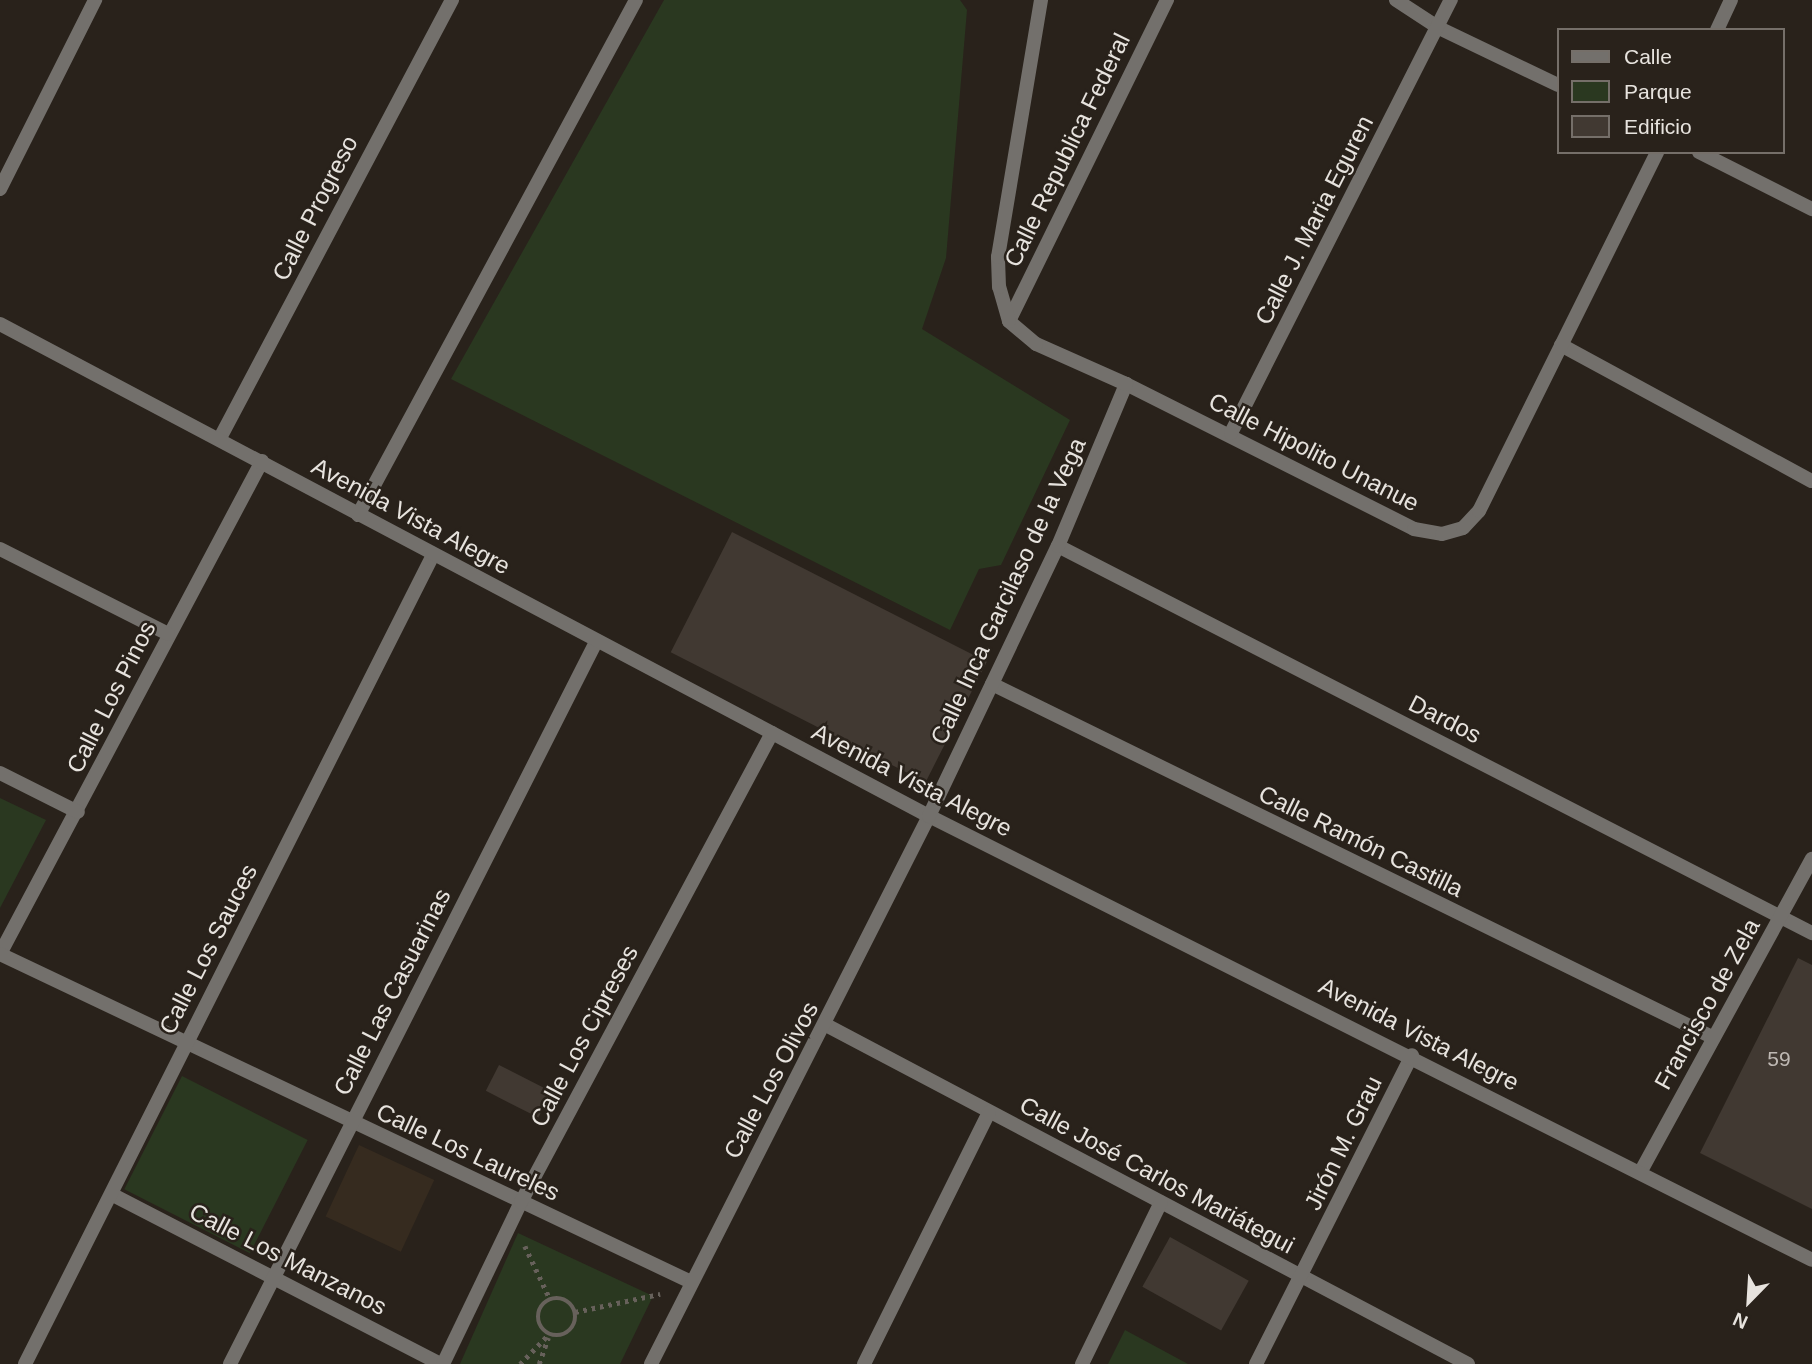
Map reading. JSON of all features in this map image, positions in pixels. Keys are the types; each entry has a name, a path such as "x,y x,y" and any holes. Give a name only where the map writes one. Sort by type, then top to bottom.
{"street":[{"path":"0,189 95,0"},
{"name":"Calle Progreso","path":"220,438 452,0"},
{"path":"358,515 636,0"},
{"path":"1009,321 998,257 1041,0"},
{"name":"Calle Republica Federal","path":"1009,321 1167,0"},
{"path":"1396,0 1439,28 1556,84"},
{"name":"Calle J. Maria Eguren","path":"1231,433 1451,0"},
{"path":"1718,28 1731,0"},
{"path":"1656,154 1561,345 1812,481"},
{"path":"1703,154 1809,205"},
{"name":"Calle Hipolito Unanue","path":"1009,321 1036,344 1231,433 1414,529 1442,534 1463,528 1479,511 1561,345"},
{"name":"Avenida Vista Alegre","path":"0,324 220,438 596,642 929,816 1412,1055 1812,1260"},
{"name":"Calle Inca Garcilaso de la Vega","path":"929,816 1058,546 1126,384"},
{"name":"Calle Los Pinos","path":"0,954 78,812 168,634 262,461"},
{"name":"Dardos","path":"1058,546 1812,933"},
{"path":"0,549 168,634"},
{"name":"Calle Los Sauces","path":"25,1364 113,1195 184,1046 433,555"},
{"name":"Calle Las Casuarinas","path":"230,1364 596,642"},
{"name":"Calle Ramón Castilla","path":"992,684 1712,1037"},
{"name":"Calle Los Cipreses","path":"442,1364 521,1202 772,733"},
{"path":"0,773 78,812"},
{"name":"Calle Los Olivos","path":"652,1364 689,1282 826,1025 929,816"},
{"name":"Francisco de Zela","path":"1641,1171 1712,1037 1783,917 1812,859"},
{"name":"Calle Los Laureles","path":"0,954 184,1046 351,1121 689,1282"},
{"name":"Calle José Carlos Mariátegui","path":"826,1025 1468,1364"},
{"name":"Jirón M. Grau","path":"1256,1364 1412,1055"},
{"path":"864,1364 989,1112"},
{"name":"Calle Los Manzanos","path":"113,1195 442,1364"},
{"path":"1082,1364 1161,1202"}],"path":[{"path":"521,1202 521,1238 550,1299"},
{"path":"575,1312 644,1301 689,1282"},
{"path":"550,1299 563,1299 575,1312"},
{"path":"549,1334 538,1320 550,1299"},
{"path":"520,1364 549,1334 567,1334 575,1312"},
{"path":"539,1364 549,1334"}],"shaded area":[{"path":"359,1145 434,1180 401,1252 326,1217"}],"green space":[{"path":"664,0 960,0 967,10 946,258 922,329 1070,420 1001,565 979,569 950,630 451,379"},
{"path":"0,798 46,820 0,908"},
{"path":"182,1076 308,1140 250,1253 124,1189"},
{"path":"518,1233 653,1296 620,1364 460,1364"},
{"path":"1125,1330 1188,1364 1108,1364"}],"building":[{"path":"732,532 987,662 926,782 671,652"},
{"path":"1798,958 1812,965 1812,1209 1700,1153"},
{"path":"499,1065 552,1092 538,1118 486,1091"},
{"path":"1170,1237 1249,1281 1221,1330 1142,1287"}]}
